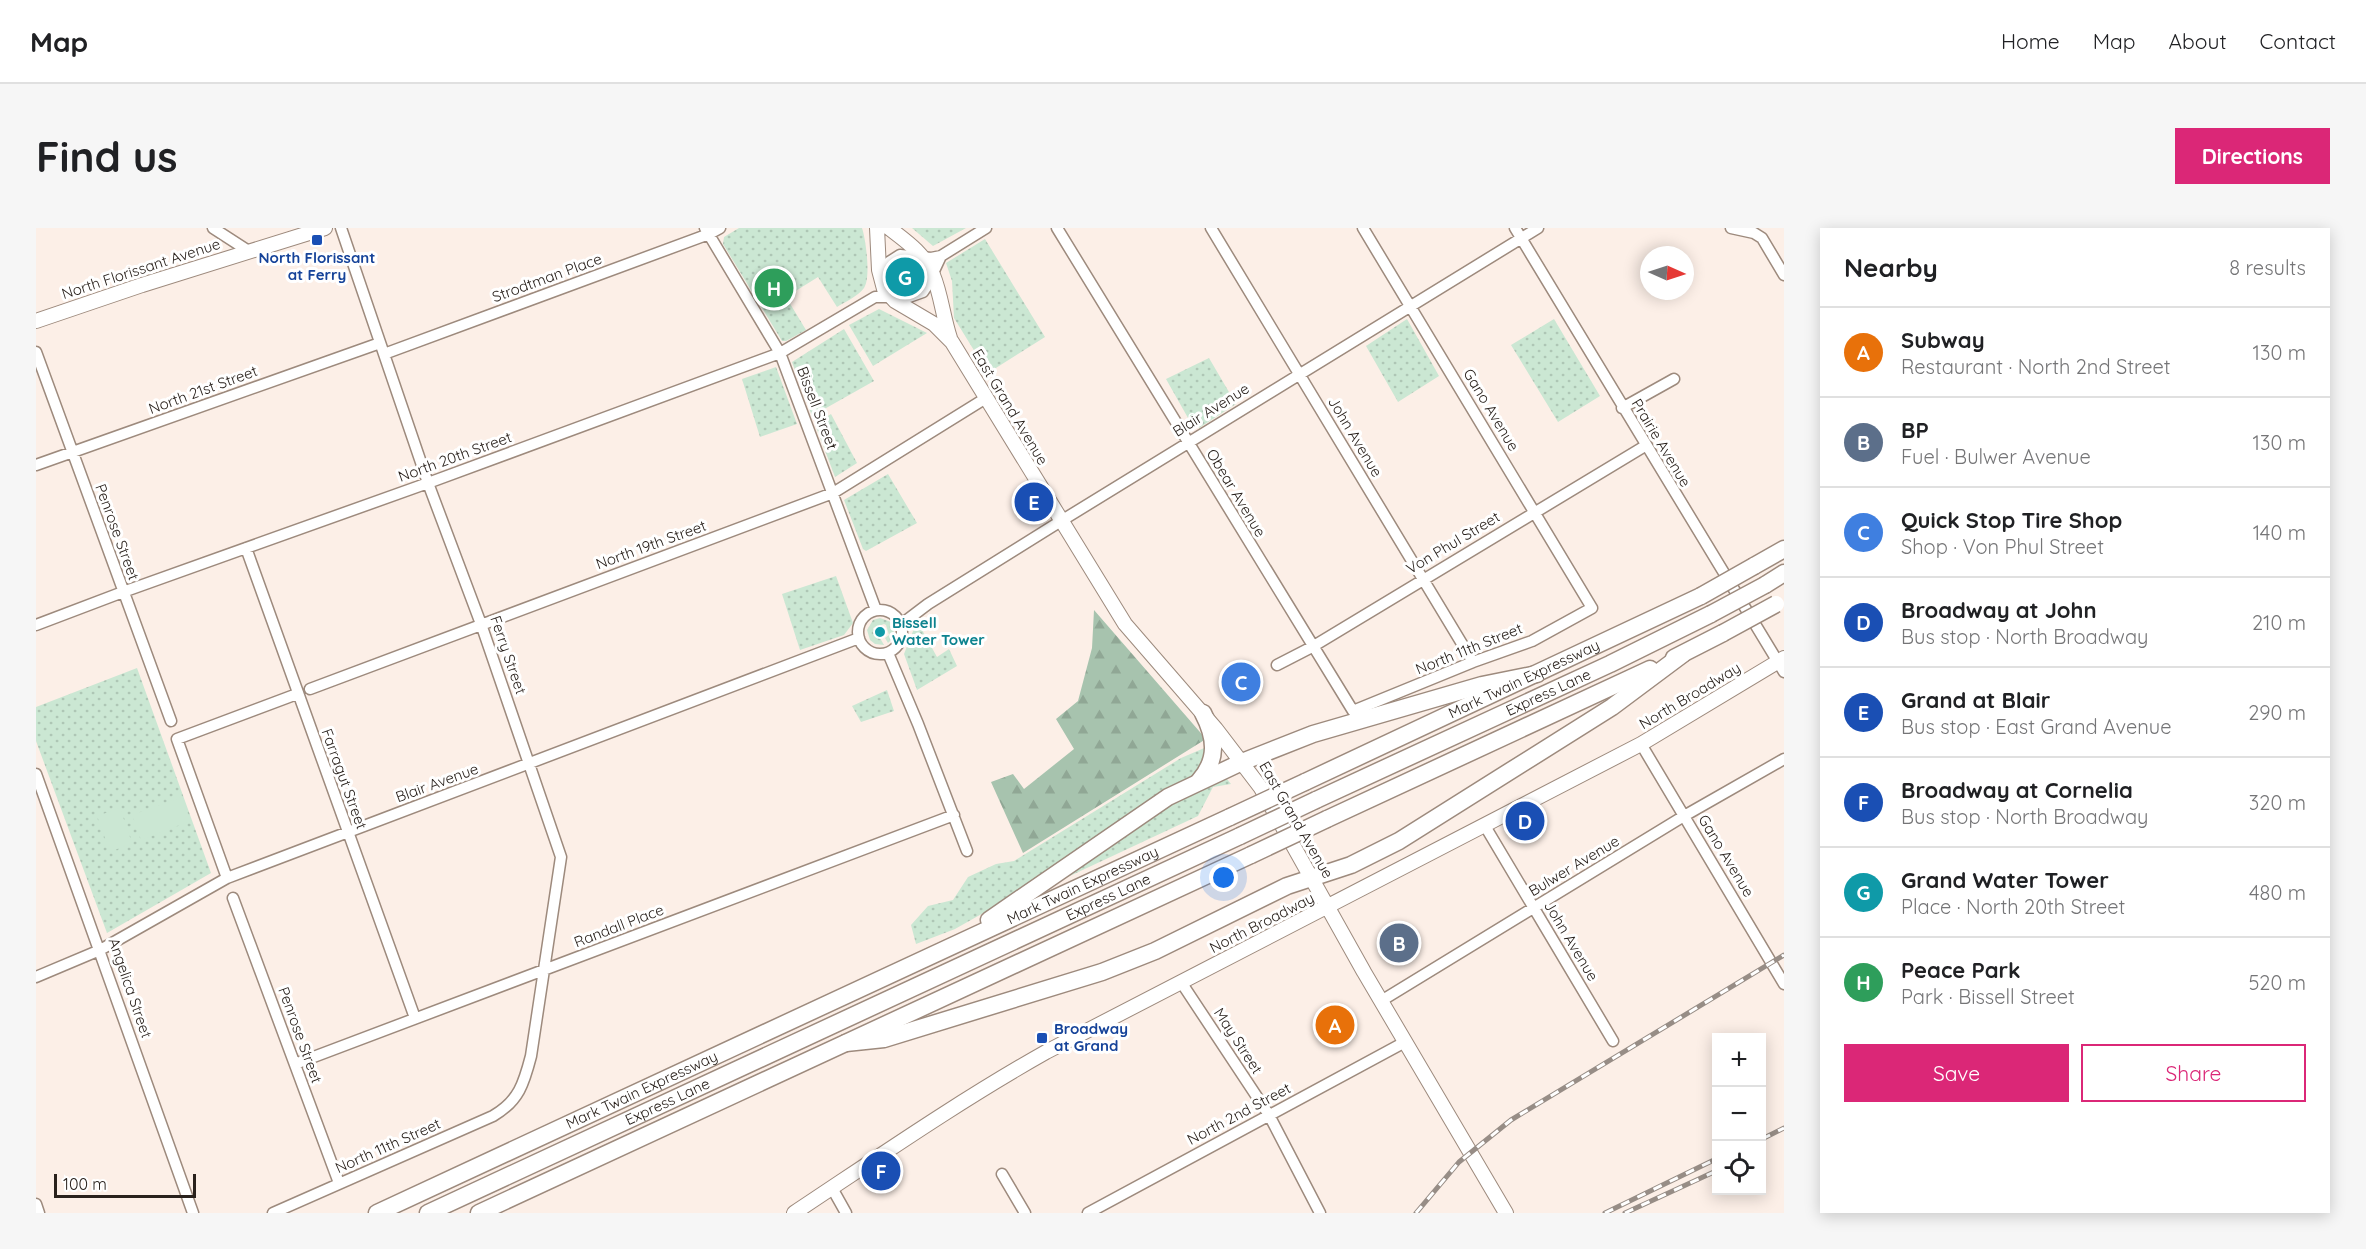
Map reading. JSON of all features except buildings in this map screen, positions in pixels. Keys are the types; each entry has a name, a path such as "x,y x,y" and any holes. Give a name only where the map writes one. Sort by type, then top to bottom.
{"highway":[{"name":"Mark Twain Expressway","path":"377,1213 1537,674 1701,596 1784,549"},
{"name":"Express Lane","path":"428,1213 1610,664 1711,614 1784,573"},
{"path":"479,1213 1683,654 1780,602"},
{"path":"846,1043 884,1039 1102,972 1155,951 1287,886 1351,865 1399,841 1612,706 1683,654"},
{"path":"950,947 1093,851 1155,806 1242,762 1313,734 1482,685 1537,674"},
{"path":"1199,782 1211,764 1214,751 1213,738 1203,714"}],"main road":[{"name":"North Florissant Avenue","path":"36,321 250,252 301,232 325,228"},
{"path":"877,228 881,280 889,296"},
{"name":"East Grand Avenue","path":"889,228 922,257 933,273 944,320 952,342 1125,624 1203,714 1261,788 1381,1001 1506,1213"},
{"name":"East Grand Avenue","path":"889,296 934,324 952,342"},
{"name":"North Broadway","path":"794,1213 998,1080 1181,982 1328,908 1641,744 1782,664"}],"street":[{"path":"213,228 250,252"},
{"name":"Ferry Street","path":"341,228 428,483 481,624 561,857 531,1056 525,1080 513,1101"},
{"name":"Strodtman Place","path":"382,349 720,228"},
{"path":"875,297 889,262 900,255 940,256 986,228"},
{"name":"Obear Avenue","path":"1057,228 1353,711"},
{"name":"John Avenue","path":"1211,228 1473,662"},
{"name":"Gano Avenue","path":"1363,228 1536,511 1592,608"},
{"name":"Prairie Avenue","path":"1515,228 1645,446 1782,664"},
{"name":"Blair Avenue","path":"903,623 928,604 1188,442 1538,228"},
{"path":"1731,228 1754,233 1762,238 1784,275"},
{"name":"Bissell Street","path":"707,231 780,353 876,610"},
{"name":"North 20th Street","path":"36,625 780,353 875,297 917,295 927,286 940,256"},
{"name":"North 21st Street","path":"36,465 382,349"},
{"name":"Penrose Street","path":"36,352 171,721"},
{"path":"1622,408 1674,379"},
{"name":"North 19th Street","path":"310,689 833,493 986,398"},
{"name":"Von Phul Street","path":"1277,665 1312,647 1645,446"},
{"name":"Farragut Street","path":"246,549 415,1018"},
{"name":"North 11th Street","path":"1353,711 1473,662 1532,641 1592,608"},
{"path":"876,610 890,612 903,623 900,643 888,653 870,652 865,649 859,638 861,620 876,610"},
{"name":"Blair Avenue","path":"36,977 100,951 227,878 530,765 859,638"},
{"path":"888,653 967,850"},
{"path":"227,878 177,739 297,694"},
{"name":"Gano Avenue","path":"1641,744 1784,984"},
{"name":"Bulwer Avenue","path":"1381,1001 1684,816 1784,759"},
{"name":"Angelica Street","path":"36,774 40,799 100,951 194,1213"},
{"name":"Randall Place","path":"295,1064 954,815"},
{"name":"John Avenue","path":"1485,826 1613,1041"},
{"name":"Penrose Street","path":"234,898 339,1184"},
{"name":"May Street","path":"1181,982 1269,1115 1320,1213"},
{"name":"North 2nd Street","path":"1088,1213 1405,1041"},
{"name":"North 11th Street","path":"273,1213 493,1116 513,1101"},
{"path":"1002,1174 1025,1213"},
{"path":"832,1188 846,1213"},
{"path":"36,1204 39,1213"}],"green space":[{"path":"739,228 862,228 867,268 864,288 837,307 818,277 786,297 806,330 782,341 723,244 724,237"},
{"path":"912,228 966,228 933,246"},
{"path":"985,239 1045,337 988,373 954,318 952,281 946,263"},
{"path":"906,261 919,267 922,279 919,288 904,293 895,288 891,274 896,265"},
{"path":"879,309 927,333 873,366 849,325"},
{"path":"1407,319 1439,376 1398,402 1366,346"},
{"path":"1554,319 1600,396 1558,422 1511,345"},
{"path":"844,329 874,381 812,416 792,362"},
{"path":"1209,358 1236,404 1199,428 1197,424 1192,425 1166,379"},
{"path":"776,367 797,424 760,437 742,379"},
{"path":"831,414 857,463 835,477 815,424"},
{"path":"888,474 917,523 866,551 863,549 844,500"},
{"path":"836,576 853,623 844,635 800,650 782,594"},
{"path":"1094,610 1206,739 1023,853 991,782 1013,774 1024,789 1074,749 1056,719 1078,701 1092,648"},
{"path":"880,618 891,622 894,631 888,643 885,638 889,635 886,625 873,628 877,638 880,638 884,645 875,644 870,640 867,630 873,620"},
{"path":"915,626 917,631 921,628 937,657 949,649 957,666 917,690 904,654"},
{"path":"137,668 211,873 107,933 36,741 36,707"},
{"path":"887,690 894,711 861,722 852,706"},
{"path":"1209,746 1207,761 1194,778 1001,903 955,929 916,944 911,925 928,906 953,900 968,877 996,864 1014,861 1181,758"},
{"path":"1227,779 1231,784 1213,787 1198,816 1042,889 1161,808 1212,780"},
{"path":"182,797 190,821 141,840 132,815"},
{"path":"120,808 132,843 110,852 97,816"}],"railway":[{"path":"1416,1213 1459,1162 1511,1120 1784,955"},
{"path":"1766,1137 1784,1128"},
{"path":"1605,1213 1712,1161"},
{"path":"1625,1213 1712,1173"}],"place":[{"name":"North Florissant at Ferry","path":"317,240"},
{"name":"Grand Water Tower","path":"905,277"},
{"name":"Peace Park","path":"774,288"},
{"name":"Grand at Blair","path":"1034,502"},
{"name":"Bissell Water Tower","path":"880,632"},
{"name":"Quick Stop Tire Shop","path":"1241,682"},
{"name":"Broadway at John","path":"1525,821"},
{"name":"BP","path":"1399,943"},
{"name":"Subway","path":"1335,1025"},
{"name":"Broadway at Grand","path":"1042,1038"},
{"name":"Broadway at Cornelia","path":"881,1171"}]}
